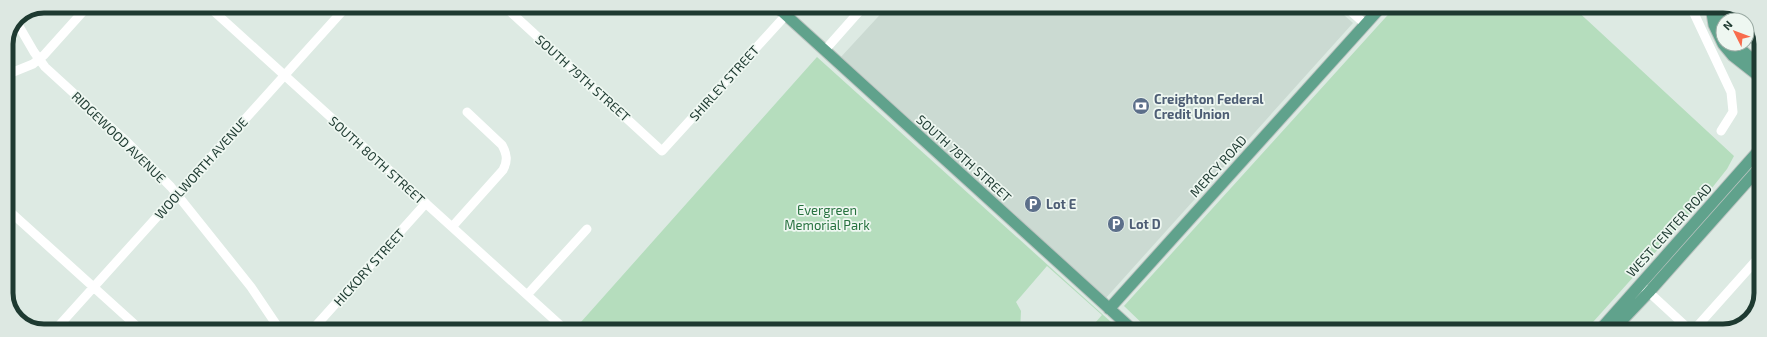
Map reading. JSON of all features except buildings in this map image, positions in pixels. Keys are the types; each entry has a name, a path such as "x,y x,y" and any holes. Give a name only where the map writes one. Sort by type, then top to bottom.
{"main road":[{"name":"MERCY ROAD","path":"1109,309 1375,13"},
{"path":"1712,13 1715,26"},
{"name":"SOUTH 78TH STREET","path":"786,15 1126,324"},
{"path":"1730,52 1754,72"},
{"path":"1744,52 1754,61"},
{"name":"WEST CENTER ROAD","path":"1605,324 1754,155"},
{"name":"WEST CENTER ROAD","path":"1619,324 1650,292 1754,177"}],"street":[{"path":"13,73 29,67 39,59 82,13"},
{"name":"SOUTH 80TH STREET","path":"216,13 559,324"},
{"name":"WOOLWORTH AVENUE","path":"60,324 341,13"},
{"name":"SOUTH 79TH STREET","path":"512,13 662,151"},
{"path":"824,50 858,13"},
{"path":"1353,13 1365,24"},
{"path":"1694,13 1731,92 1733,112 1721,131"},
{"name":"SHIRLEY STREET","path":"662,151 786,15"},
{"name":"RIDGEWOOD AVENUE","path":"19,26 39,59 66,87 126,142 177,194 251,287 276,324"},
{"path":"452,227 504,170 507,157 502,145 467,112"},
{"name":"HICKORY STREET","path":"317,324 426,204"},
{"path":"13,214 134,324"},
{"path":"527,295 587,229"},
{"path":"1698,324 1754,263"},
{"path":"1640,284 1684,324"}],"shaded area":[{"path":"882,13 1342,13 1353,23 1105,299 840,58"}],"green space":[{"path":"1390,13 1579,13 1734,156 1727,169 1704,198 1591,324 1143,324 1124,306"},
{"name":"Evergreen Memorial Park","path":"817,57 1113,324 1094,324 1102,315 1047,266 1016,302 1021,311 1020,324 579,324"}],"place":[{"name":"Creighton Federal Credit Union","path":"1141,106"},
{"name":"Lot E","path":"1033,204"},
{"name":"Lot D","path":"1116,224"}]}
